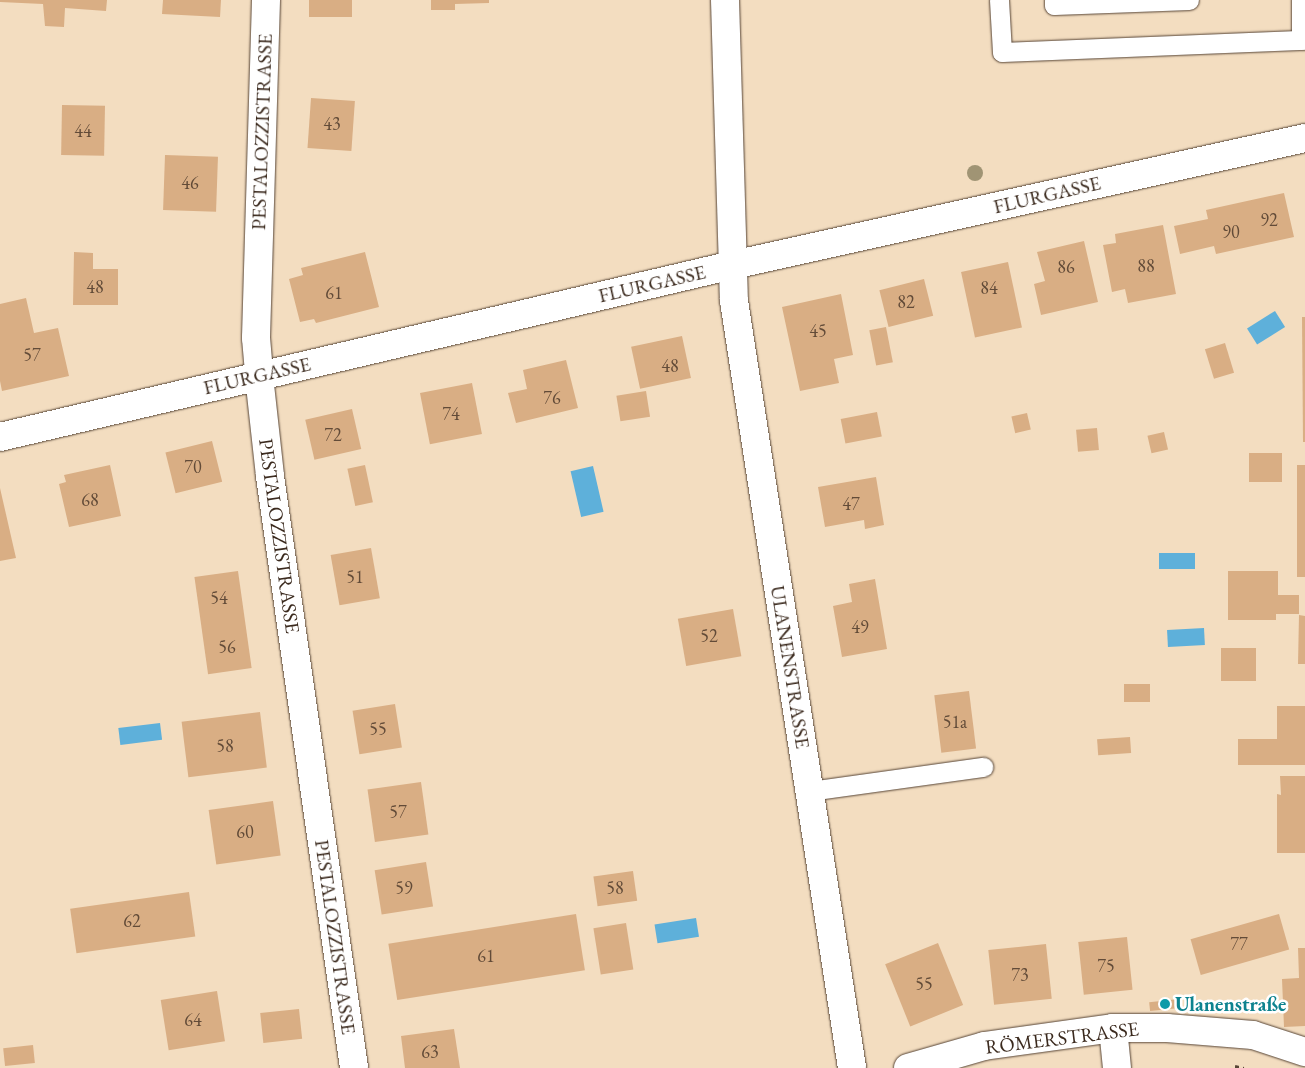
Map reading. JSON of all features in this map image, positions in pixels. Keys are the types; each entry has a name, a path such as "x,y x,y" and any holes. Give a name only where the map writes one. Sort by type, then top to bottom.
{"street":[{"name":"PESTALOZZISTRASSE","path":"266,0 256,338 258,376 270,476 354,1068"},
{"name":"ULANENSTRASSE","path":"725,0 734,301 852,1068"},
{"name":"FLURGASSE","path":"0,438 733,265 1305,138"},
{"name":"RÖMERSTRASSE","path":"908,1068 984,1046 1113,1028 1167,1028 1254,1035 1305,1052"},
{"path":"1113,1028 1117,1068"}],"lane":[{"path":"999,0 1002,52 1303,40 1301,0"},
{"path":"1054,0 1054,5 1189,0"},
{"path":"809,792 983,767"}],"water":[{"path":"1275,311 1285,327 1257,345 1247,328"},
{"path":"593,466 604,512 581,517 571,471"},
{"path":"1159,553 1195,553 1195,569 1159,569"},
{"path":"1204,628 1205,645 1168,647 1167,630"},
{"path":"160,723 162,740 120,745 118,728"},
{"path":"696,918 699,937 657,943 655,925"}],"building":[{"path":"0,0 107,0 106,11 65,8 64,27 45,26 43,4 0,2"},
{"path":"163,0 221,0 220,17 162,14"},
{"path":"309,0 352,0 352,17 309,17"},
{"path":"431,0 489,0 489,3 455,4 455,10 431,10"},
{"path":"311,98 355,101 351,151 308,148"},
{"path":"62,105 105,106 104,156 61,155"},
{"path":"165,155 218,157 216,212 163,210"},
{"path":"1284,193 1294,237 1216,254 1214,246 1180,254 1174,226 1208,219 1206,210"},
{"path":"1163,225 1176,294 1128,303 1125,289 1112,292 1103,245 1116,243 1115,234"},
{"path":"1084,241 1098,302 1041,315 1034,284 1045,281 1037,252"},
{"path":"74,252 93,253 93,269 118,269 118,305 73,305"},
{"path":"365,252 379,307 316,323 314,319 300,322 289,279 303,275 301,268"},
{"path":"1008,262 1022,328 975,338 961,272"},
{"path":"924,279 933,316 889,327 879,290"},
{"path":"841,294 853,355 834,359 839,383 800,391 782,307"},
{"path":"26,298 34,333 58,328 69,376 2,391 0,381 0,304"},
{"path":"1302,317 1305,317 1305,442 1303,442"},
{"path":"886,327 893,362 876,366 869,330"},
{"path":"682,336 691,378 640,389 631,347"},
{"path":"1225,343 1234,373 1214,379 1205,349"},
{"path":"566,360 578,408 516,423 508,393 527,389 523,370"},
{"path":"472,383 482,434 430,444 420,393"},
{"path":"646,391 650,417 620,421 616,396"},
{"path":"352,409 361,449 314,460 305,420"},
{"path":"877,412 882,437 845,444 841,419"},
{"path":"1027,413 1031,430 1015,433 1011,417"},
{"path":"1097,428 1099,450 1078,452 1076,430"},
{"path":"1164,432 1168,450 1151,453 1147,436"},
{"path":"212,441 222,482 176,493 165,453"},
{"path":"1249,453 1282,453 1282,482 1249,482"},
{"path":"110,465 121,516 69,527 59,484 66,482 64,475"},
{"path":"365,465 373,502 355,506 347,469"},
{"path":"1297,465 1305,465 1305,577 1297,577"},
{"path":"876,477 884,525 865,529 864,520 825,527 818,487"},
{"path":"0,488 16,558 0,561"},
{"path":"371,548 380,598 339,605 331,555"},
{"path":"238,571 252,668 208,674 194,577"},
{"path":"1228,571 1278,571 1278,595 1299,595 1299,614 1276,614 1276,620 1228,620"},
{"path":"875,579 887,649 842,657 833,606 852,602 849,584"},
{"path":"733,609 741,656 686,666 678,619"},
{"path":"1299,615 1305,616 1305,664 1298,664"},
{"path":"1221,648 1256,648 1256,681 1221,681"},
{"path":"1124,684 1150,684 1150,702 1124,702"},
{"path":"969,691 976,749 941,753 934,695"},
{"path":"395,704 402,747 359,754 353,711"},
{"path":"1277,706 1305,706 1305,765 1238,765 1238,739 1277,739"},
{"path":"260,712 267,768 188,777 182,722"},
{"path":"1130,737 1131,753 1098,755 1097,739"},
{"path":"1280,776 1305,776 1305,853 1277,853 1277,794 1281,795"},
{"path":"421,782 428,834 375,842 368,790"},
{"path":"273,801 281,855 216,865 209,810"},
{"path":"426,862 433,906 382,915 375,870"},
{"path":"633,871 637,901 598,906 593,877"},
{"path":"189,892 195,937 76,953 70,909"},
{"path":"576,914 585,970 397,1000 388,944"},
{"path":"1279,914 1289,950 1201,975 1191,939"},
{"path":"626,923 633,969 601,975 593,928"},
{"path":"1127,937 1133,990 1084,995 1078,942"},
{"path":"938,943 963,1005 910,1026 885,964"},
{"path":"1046,944 1052,999 994,1005 988,950"},
{"path":"1298,948 1305,948 1305,1026 1284,1027 1282,979 1299,978"},
{"path":"217,991 225,1041 169,1050 161,1000"},
{"name":"Ulanenstraße","path":"1179,999 1180,1008 1150,1011 1149,1002"},
{"path":"299,1009 302,1039 263,1043 260,1013"},
{"path":"454,1029 460,1068 405,1068 401,1036"},
{"path":"33,1045 35,1063 5,1066 3,1048"}],"place":[{"name":"Ulanenstraße","path":"1165,1004"}]}
